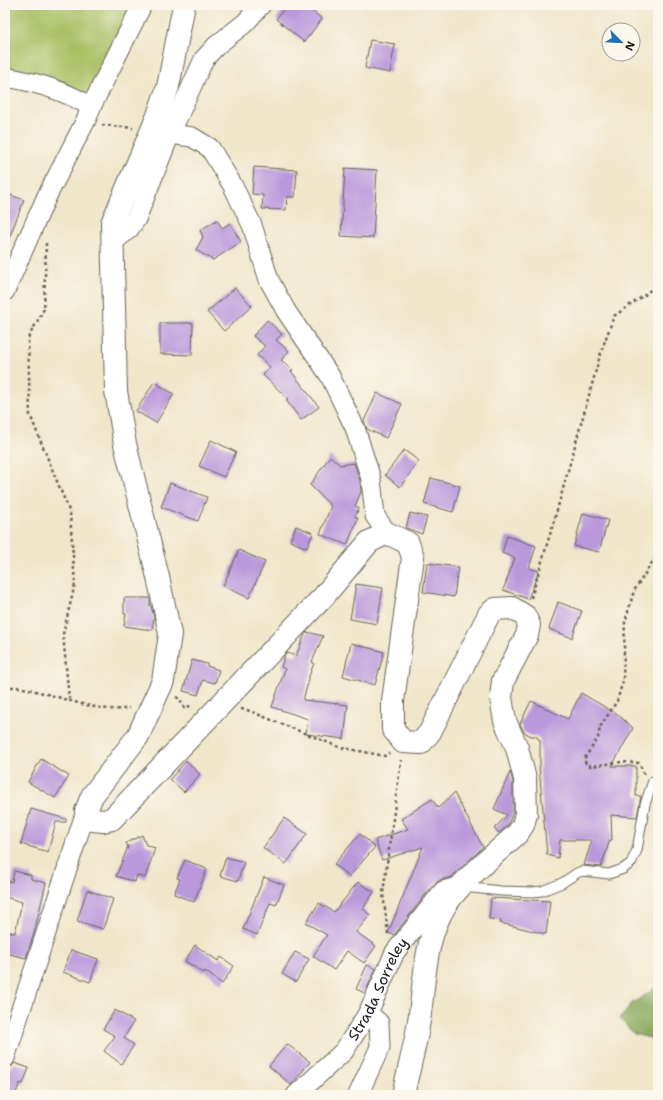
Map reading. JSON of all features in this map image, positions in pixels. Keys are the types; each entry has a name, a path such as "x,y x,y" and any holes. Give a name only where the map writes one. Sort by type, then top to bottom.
{"street":[{"path":"5,291 46,198 142,5"},
{"path":"160,134 157,118 168,87 184,5"},
{"path":"5,1058 86,811 92,796 138,736 163,681 170,634 158,577 125,444 116,391 112,223 160,134 204,59 217,45 245,23 261,5"},
{"path":"5,77 52,88 77,98 89,113"},
{"path":"160,134 192,137 210,148 233,186 252,225 269,280 286,311 330,376 355,428 370,479 375,516 387,533 408,543 412,557 393,701 393,729 403,742 420,743 430,732 488,614 495,609 512,608 525,616 529,625 527,635 504,681 501,698 505,721 517,748 525,779 526,814 523,825 518,833 460,887 445,906 435,925 429,947 418,1027 403,1095"},
{"path":"86,811 93,820 103,821 112,819 324,596 368,542 387,533"},
{"name":"Strada Sorreley","path":"296,1095 344,1051 368,1013 396,952 443,891 460,887"},
{"path":"358,1095 380,1047 379,1023 368,1013"}],"lane":[{"path":"460,887 501,891 542,891 562,883 582,871 609,874 623,869 631,863 637,850 645,804 653,781"}],"path":[{"path":"89,113 101,125 131,128 160,134"},
{"path":"47,239 44,309 28,338 30,415 70,513 75,584 63,634 69,700"},
{"path":"525,616 554,521 601,352 614,316 646,294 658,283"},
{"path":"653,781 645,778 639,763 622,762 591,766 586,764 584,759 598,738 600,727 617,701 623,681 625,622 634,592 658,553"},
{"path":"5,688 10,687 29,689 92,707 122,710 152,704 165,700 174,695 180,698 184,708 201,702 247,710 339,747 386,756 403,742"},
{"path":"396,952 388,941 383,893 403,742"}],"green space":[{"path":"5,5 134,5 91,92 85,93 5,71"},
{"path":"658,985 658,1036 654,1039 634,1034 620,1019 632,1003 650,992"}],"building":[{"path":"287,5 305,5 322,19 304,42 276,19"},
{"path":"370,40 395,44 390,73 365,68"},
{"path":"254,167 297,170 295,197 287,197 286,210 262,209 263,195 252,194"},
{"path":"345,168 377,170 373,238 341,236"},
{"path":"5,193 24,200 6,246 5,246"},
{"path":"217,220 222,228 230,223 241,242 213,260 196,250 203,237 200,230"},
{"path":"235,288 252,306 224,331 207,312"},
{"path":"267,320 282,334 276,340 289,351 281,360 293,370 291,371 319,407 301,420 286,400 288,399 263,375 270,367 257,355 265,346 253,336"},
{"path":"160,323 193,323 192,355 160,354"},
{"path":"154,382 174,394 156,423 136,411"},
{"path":"377,393 402,404 386,438 367,429 364,421"},
{"path":"211,440 236,452 224,477 199,466"},
{"path":"404,450 419,461 400,487 385,475"},
{"path":"330,456 340,465 354,463 360,481 361,492 355,506 359,508 355,517 358,518 347,545 320,534 331,506 310,485"},
{"path":"431,478 460,486 453,512 424,504"},
{"path":"170,483 207,497 198,521 161,507"},
{"path":"410,513 427,517 422,534 406,528"},
{"path":"583,513 608,520 599,552 574,546"},
{"path":"296,526 313,533 307,548 290,541"},
{"path":"507,536 536,546 529,568 539,571 528,599 503,590 515,558 502,553"},
{"path":"239,550 265,562 249,598 223,586"},
{"path":"427,563 458,567 454,597 423,592"},
{"path":"356,584 383,588 377,624 350,619"},
{"path":"124,598 150,598 150,606 154,617 152,630 124,626 126,614 124,614"},
{"path":"558,602 582,611 572,638 549,629"},
{"path":"307,632 323,636 312,662 314,663 307,682 303,700 348,705 344,739 306,734 308,719 272,707 285,669 281,667 285,655 287,653 296,656"},
{"path":"351,643 384,652 375,685 343,676"},
{"path":"192,660 207,664 207,666 219,670 215,683 203,680 198,695 183,691"},
{"path":"581,693 616,713 633,728 612,766 636,766 636,796 641,796 637,817 611,815 612,840 610,840 601,867 584,865 592,840 560,840 558,858 547,855 539,767 540,740 537,736 531,736 524,732 520,724 531,701 568,719"},
{"path":"41,759 69,776 55,798 28,782"},
{"path":"186,761 200,774 184,792 170,779"},
{"path":"510,772 513,781 513,812 508,825 499,833 494,829 507,815 494,809"},
{"path":"454,793 483,847 452,877 440,880 434,884 394,935 388,933 423,847 382,860 375,840 408,829 401,819 432,799 438,808"},
{"path":"31,809 66,819 66,822 56,822 48,852 21,844"},
{"path":"284,818 307,834 286,864 263,848"},
{"path":"360,834 375,847 349,877 334,864"},
{"path":"142,835 146,845 155,848 145,878 137,875 135,882 116,876 128,847 126,843"},
{"path":"226,857 244,862 238,881 220,876"},
{"path":"185,860 207,869 194,902 174,894 180,879 177,878"},
{"path":"14,871 31,875 31,879 46,883 34,933 26,958 5,953 5,931 15,933 22,902 5,897 5,881 12,882"},
{"path":"264,877 284,885 276,905 270,903 257,935 243,929"},
{"path":"358,882 374,892 363,909 370,915 356,932 376,946 364,963 347,951 334,970 313,956 327,935 306,923 319,903 334,912"},
{"path":"87,890 113,899 103,929 77,921"},
{"path":"491,898 550,901 546,934 500,923 501,920 489,919"},
{"path":"195,945 218,961 221,957 234,966 222,984 205,971 204,973 185,961"},
{"path":"71,950 98,959 90,982 63,972"},
{"path":"295,952 309,959 296,982 282,974"},
{"path":"367,965 376,969 365,993 356,989"},
{"path":"115,1010 134,1021 124,1038 134,1045 121,1064 104,1051 115,1036 103,1029"},
{"path":"287,1044 310,1062 291,1085 269,1066"},
{"path":"14,1063 29,1068 23,1084 20,1083 15,1095 5,1095 5,1069 12,1066"}]}
